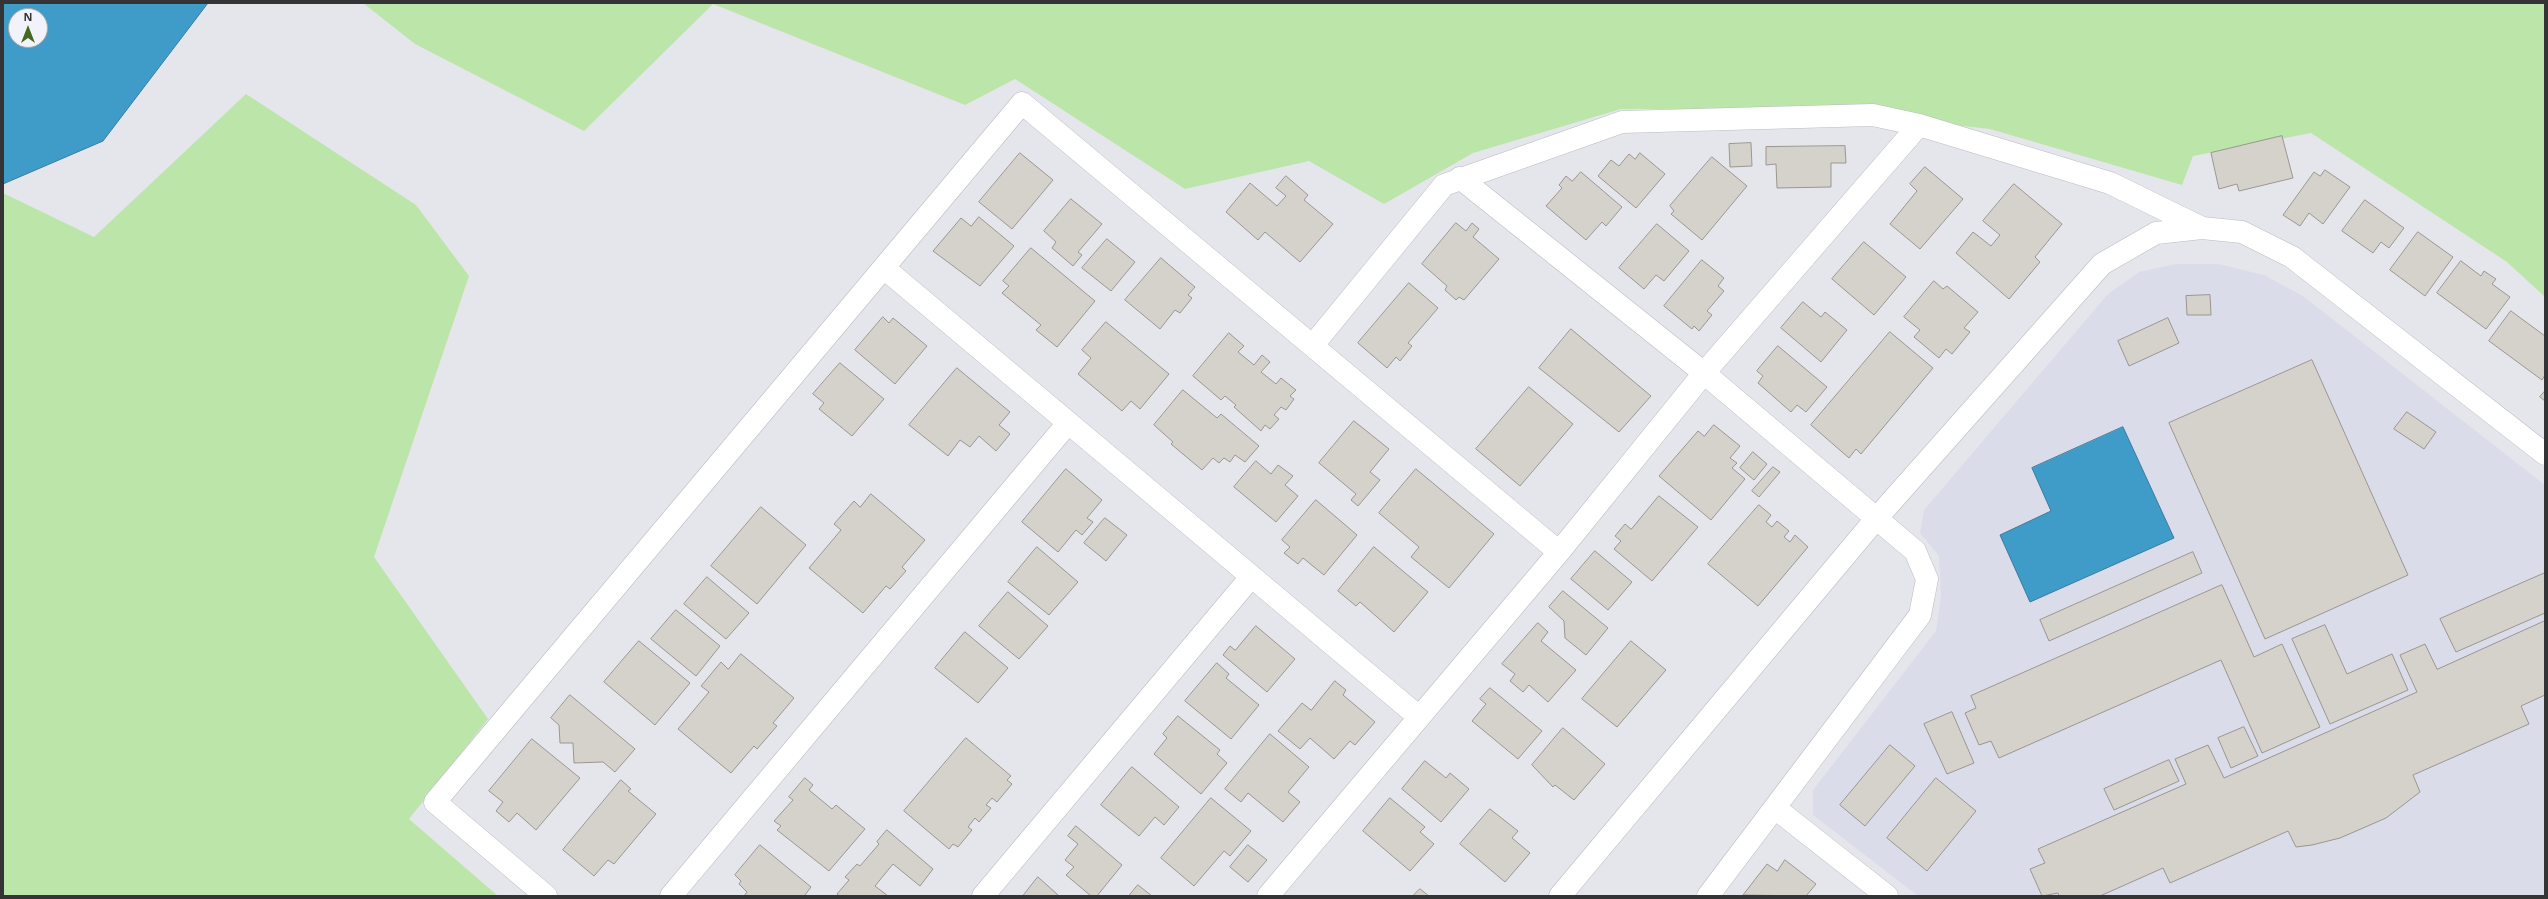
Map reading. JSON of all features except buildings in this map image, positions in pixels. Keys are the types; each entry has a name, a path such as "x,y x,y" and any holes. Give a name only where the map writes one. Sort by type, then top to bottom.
{"street":[{"path":"546,896 435,802 1022,103 1559,552"},
{"path":"1313,345 1444,185 1460,178 1622,122 1873,115 1918,125 2110,183 2202,228"},
{"path":"1268,896 1559,552 1704,373 1918,125"},
{"path":"1460,178 1704,373 1875,520 1915,551 1927,580 1920,615 1708,896"},
{"path":"1560,896 1875,520 2102,264 2156,233 2202,228 2242,232 2292,257 2545,454"},
{"path":"884,268 1419,717"},
{"path":"671,896 1068,423"},
{"path":"983,896 1251,577"},
{"path":"1775,808 1887,896"}],"shaded area":[{"path":"2176,264 2218,264 2264,275 2303,296 2545,485 2545,896 1918,896 1813,815 1813,790 1936,631 1941,595 1939,556 1920,533 1924,510 2108,294 2139,272"}],"green space":[{"path":"363,3 2545,3 2545,297 2507,262 2311,133 2193,156 2182,185 1990,129 1813,109 1621,109 1473,153 1384,204 1309,161 1185,189 1015,79 965,105 713,4 584,131 415,44"},
{"path":"246,94 416,205 469,276 374,557 488,719 409,819 498,896 3,896 3,193 94,237"}],"water":[{"path":"3,3 208,3 103,141 3,184"},
{"path":"2123,427 2174,538 2030,602 2000,535 2051,511 2032,468"}]}
